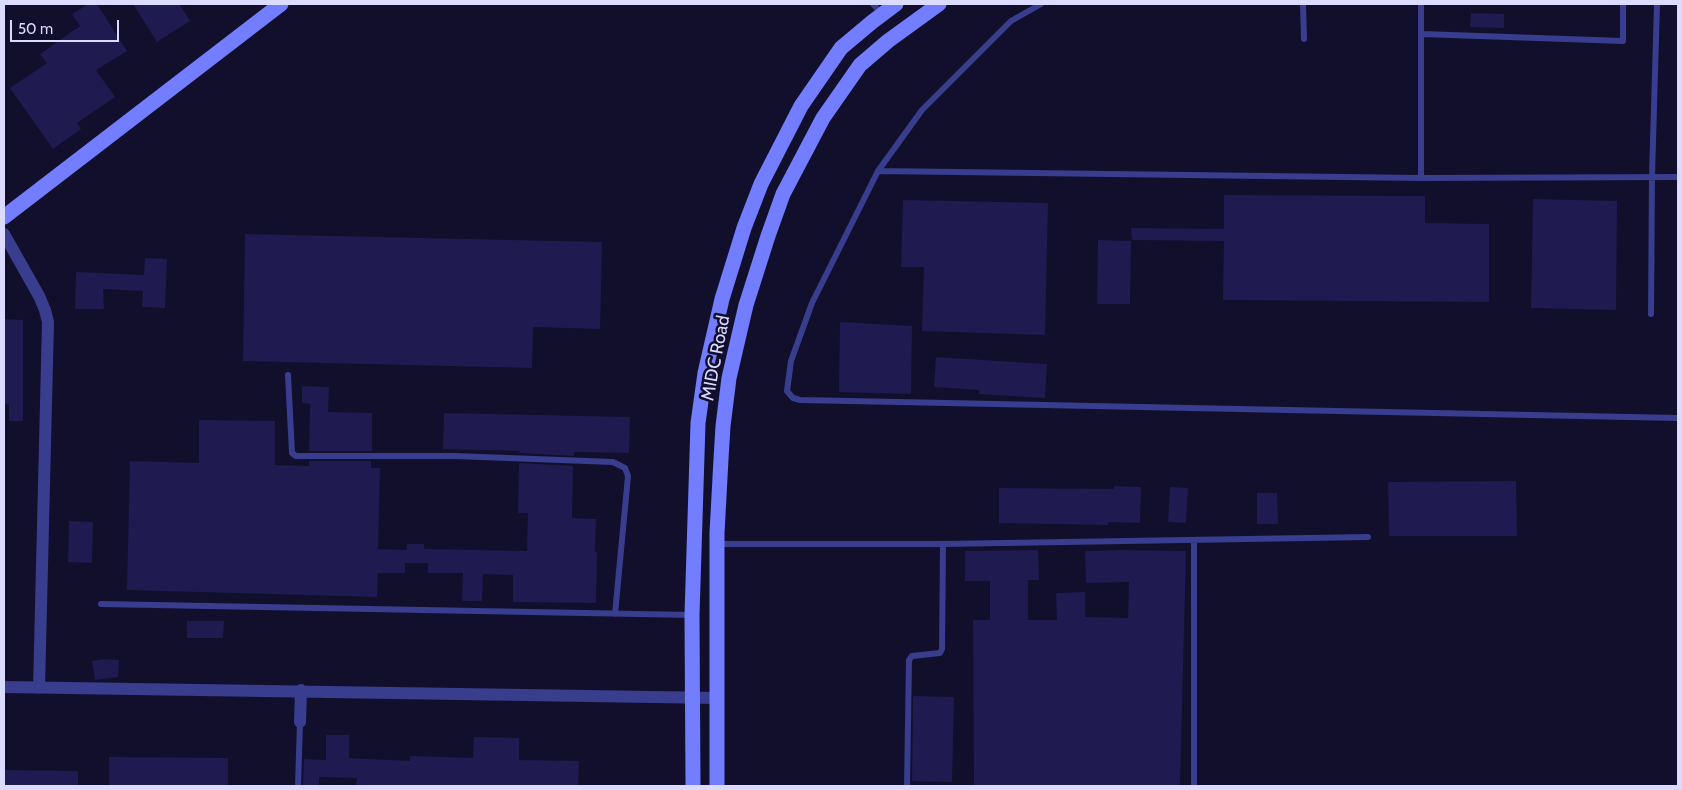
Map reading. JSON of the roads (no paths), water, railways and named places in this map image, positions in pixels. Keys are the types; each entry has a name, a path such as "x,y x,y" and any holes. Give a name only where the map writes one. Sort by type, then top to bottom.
{"main road":[{"path":"4,217 281,4"},
{"name":"MIDC Road","path":"693,786 692,614 698,423 705,373 722,299 744,228 761,184 801,106 841,48 878,9 895,4"},
{"name":"MIDC Road","path":"717,786 717,544 723,426 729,378 746,305 768,236 784,194 823,118 860,66 888,41 939,4"}],"street":[{"path":"4,234 39,296 48,322 39,688"},
{"path":"4,687 301,690 718,698"},
{"path":"300,722 301,690"}],"lane":[{"path":"1041,4 1011,22 922,110 878,171 812,303 792,361 787,391 793,398 800,400 1678,418"},
{"path":"1303,4 1304,39"},
{"path":"1421,178 1422,4"},
{"path":"1422,34 1623,41 1623,4"},
{"path":"1651,314 1652,176 1657,4"},
{"path":"878,171 1421,178 1678,177"},
{"path":"288,374 292,453 296,456 455,456 613,462 625,468 628,476 615,614"},
{"path":"717,544 943,544 1368,537"},
{"path":"1194,540 1194,786"},
{"path":"907,786 909,660 912,656 940,653 942,649 943,544"},
{"path":"101,604 692,614"},
{"path":"298,786 300,722"}]}
